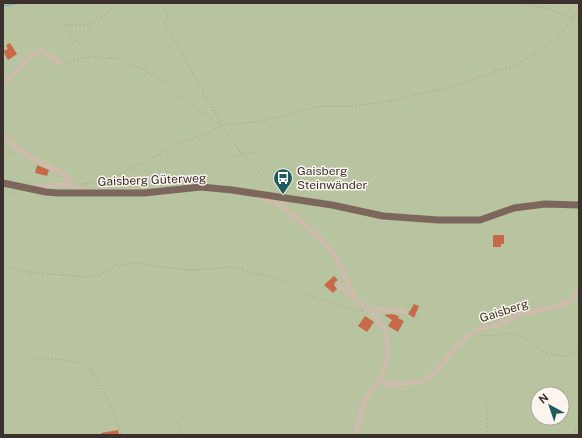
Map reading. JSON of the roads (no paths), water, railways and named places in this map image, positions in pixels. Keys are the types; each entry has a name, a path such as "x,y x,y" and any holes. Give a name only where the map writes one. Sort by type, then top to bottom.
{"main road":[{"name":"Gaisberg Güterweg","path":"3,183 52,192 144,193 180,188 201,187 262,195"},
{"path":"262,195 332,205 383,216 438,220 480,220 514,208 545,204 579,205"}],"street":[{"path":"3,82 12,77 30,56 36,52 43,51 61,63"},
{"path":"3,136 22,152 38,162 65,174 71,184"},
{"path":"25,187 71,184 90,193"},
{"path":"262,195 263,199 277,204 285,209 313,231 324,242 335,256 355,297"},
{"path":"338,284 341,288 355,297 383,325 388,342 387,361 379,381 365,399 355,435"},
{"name":"Gaisberg","path":"379,381 387,384 398,384 416,382 429,378 441,366 455,348 471,334 481,328 497,325 516,316 565,304 579,292"},
{"path":"371,312 372,309 404,312"}],"waterway":[{"path":"3,6 21,3"}],"place":[{"name":"Gaisberg Steinwänder","path":"283,195"}]}
